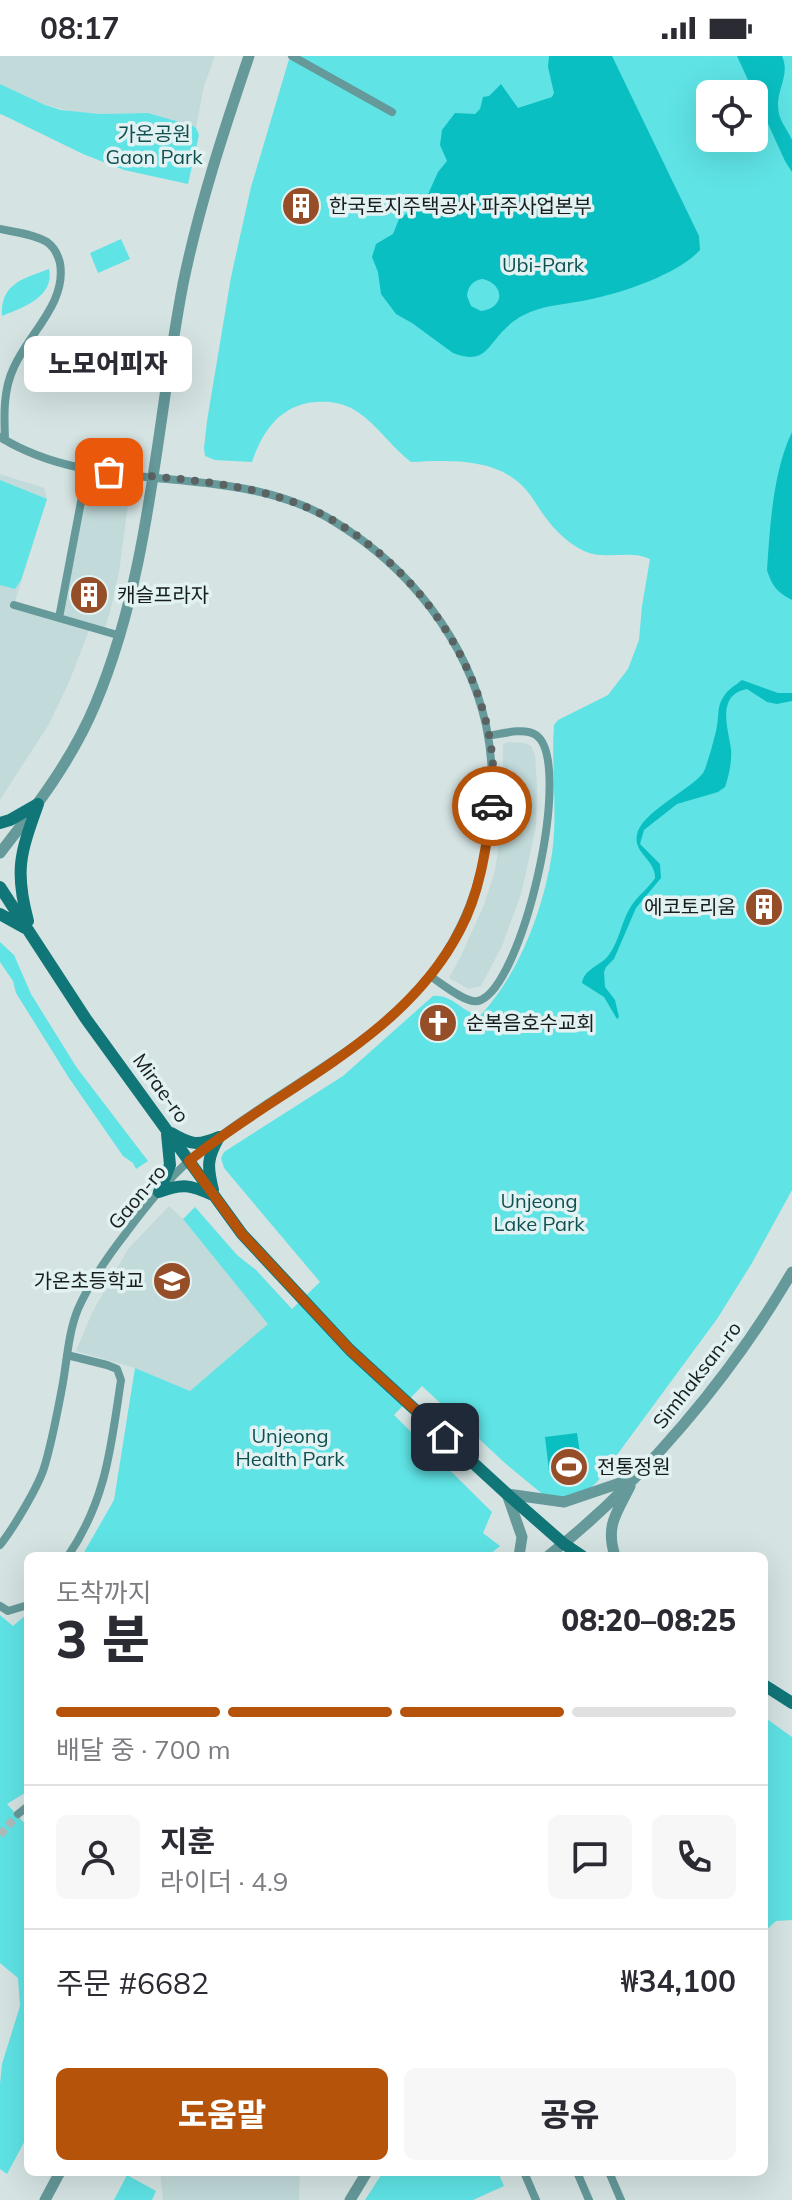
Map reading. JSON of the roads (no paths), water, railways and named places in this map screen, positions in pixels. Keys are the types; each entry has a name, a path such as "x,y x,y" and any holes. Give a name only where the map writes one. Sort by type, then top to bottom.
{"main road":[{"path":"0,823 38,804"},
{"path":"31,932 20,892 19,869 38,804"},
{"name":"Mirae-ro","path":"0,887 86,1019 242,1234 350,1350 507,1494"},
{"path":"0,914 31,932"},
{"path":"166,1130 193,1144 219,1137"},
{"path":"159,1192 170,1165 166,1130"},
{"path":"214,1196 208,1162 219,1137"},
{"path":"159,1192 183,1185 214,1196"},
{"path":"507,1494 576,1552"},
{"path":"768,1688 792,1703"}],"street":[{"path":"0,853 67,761 94,707 121,636 138,557 184,281 208,185 249,56"},
{"path":"292,56 392,112"},
{"path":"0,229 47,242 58,257 61,275 52,307 17,360 6,393 2,438"},
{"path":"6,393 15,388"},
{"name":"Gaon-ro","path":"0,1545 43,1472 77,1310 103,1265 159,1192 189,1161 219,1137 364,1039 411,1000 461,929 487,848 492,799 488,736 471,677 453,640 418,592 364,542 334,521 283,499 225,485 87,470 39,457 2,438"},
{"path":"59,618 87,470"},
{"path":"14,605 121,636"},
{"path":"430,976 467,1000 478,1002 486,998 510,960 536,890 548,821 549,767 545,745 531,733 488,736"},
{"name":"Simhaksan-ro","path":"553,1552 634,1478 697,1406 755,1331 792,1272"},
{"path":"67,1355 117,1369 121,1380 110,1457 99,1498 71,1552"},
{"path":"520,1552 522,1537 507,1494 564,1502 634,1478"},
{"path":"614,1552 610,1530 634,1478"},
{"path":"0,1606 8,1611 24,1607"},
{"path":"18,1814 24,1809"},
{"path":"45,2200 58,2176"},
{"path":"350,2200 365,2176"},
{"path":"526,2176 536,2200"},
{"path":"579,2176 589,2200"},
{"path":"611,2176 621,2200"}],"tunnel":[{"path":"0,1835 18,1814"}],"place":[{"name":"한국토지주택공사 파주사업본부","path":"301,206"},
{"name":"노모어피자","path":"109,472"},
{"name":"캐슬프라자","path":"89,595"},
{"name":"에코토리움","path":"764,907"},
{"name":"순복음호수교회","path":"438,1023"},
{"name":"가온초등학교","path":"172,1281"},
{"name":"전통정원","path":"569,1467"}],"park label":[{"name":"가온공원 Gaon Park","path":"154,146"},
{"name":"Ubi-Park","path":"543,265"},
{"name":"Unjeong Lake Park","path":"539,1212"},
{"name":"Unjeong Health Park","path":"290,1448"}]}
